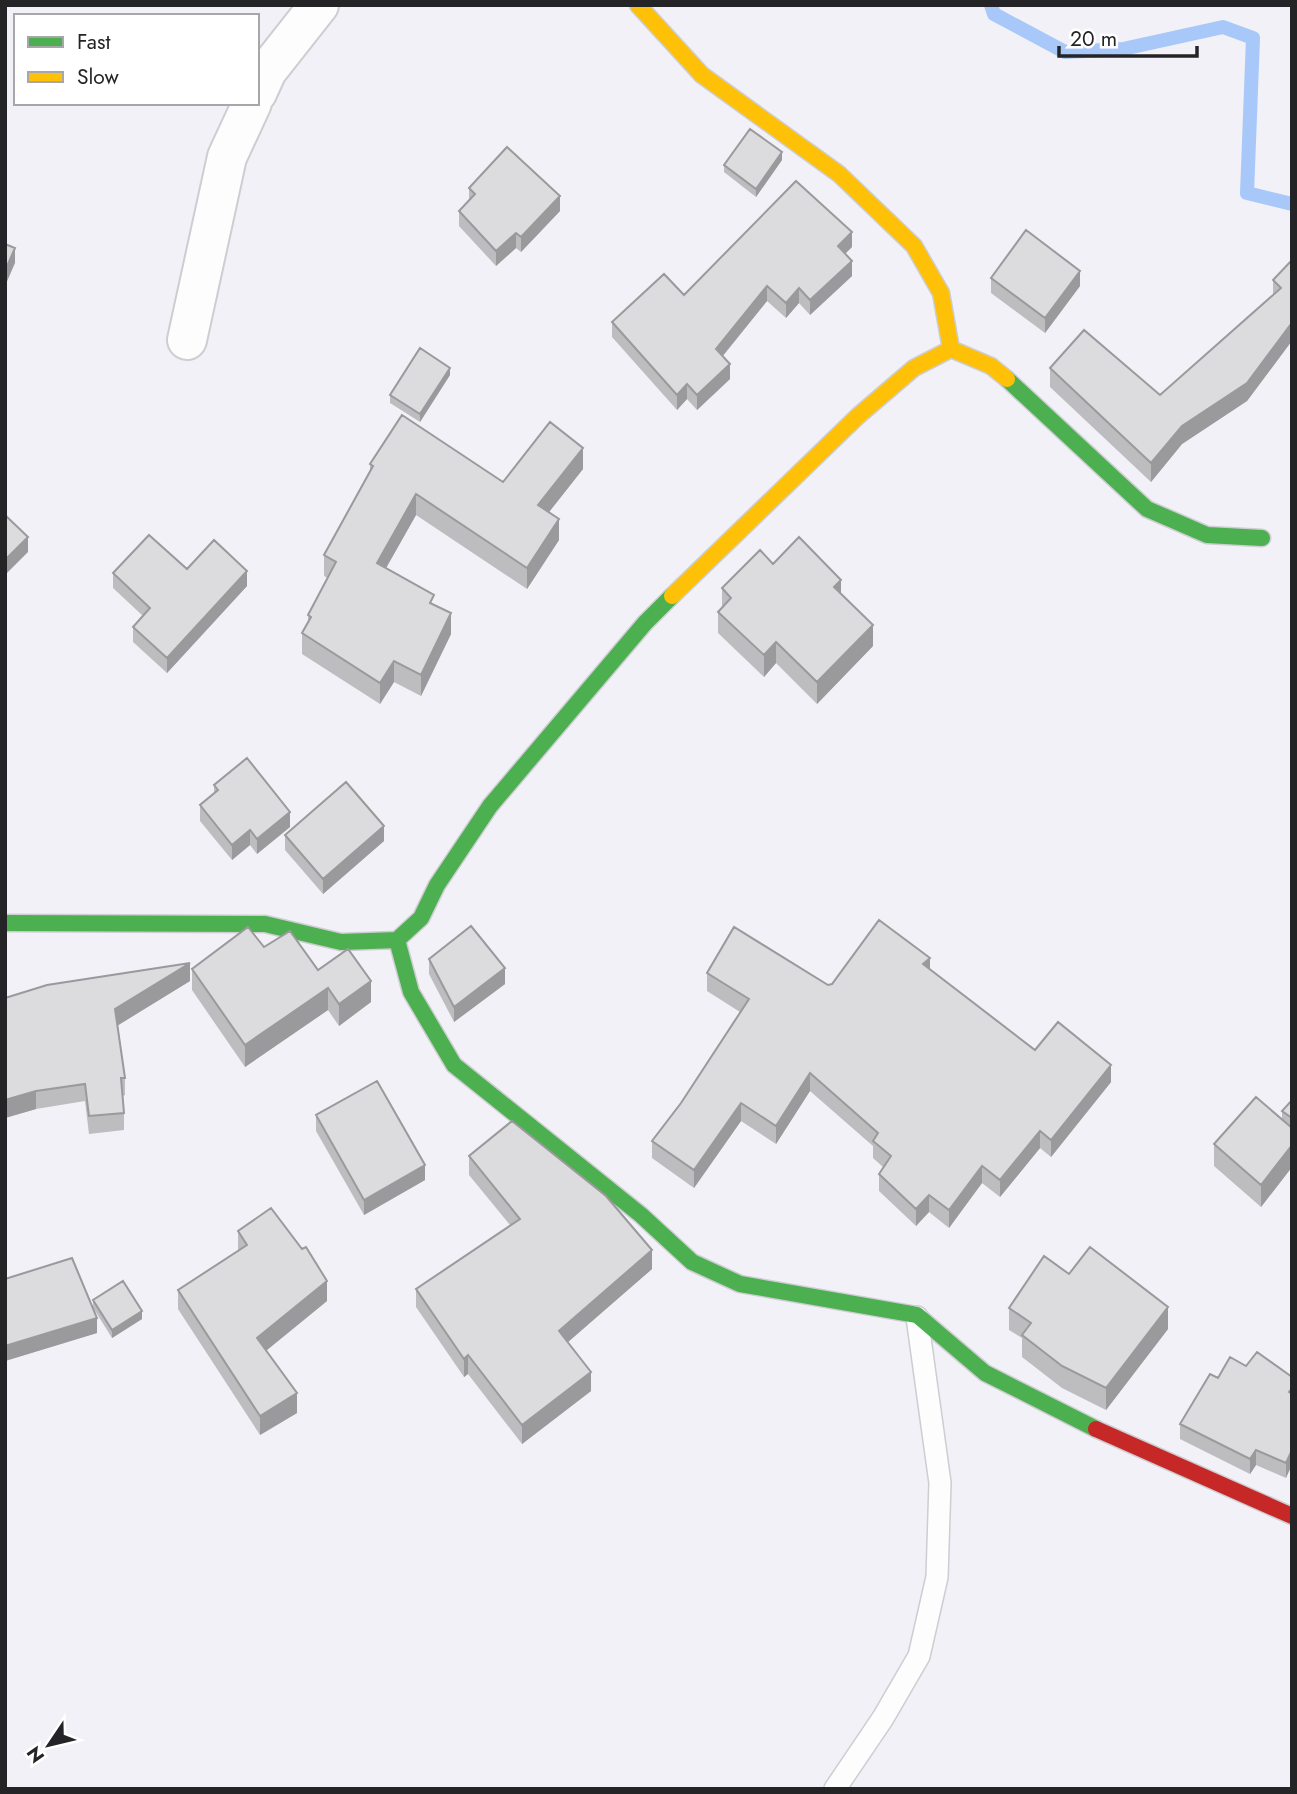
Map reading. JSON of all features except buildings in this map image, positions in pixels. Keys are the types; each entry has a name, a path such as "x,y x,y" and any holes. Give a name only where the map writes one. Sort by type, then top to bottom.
{"street":[{"path":"259,89 267,71 319,5"},
{"path":"638,5 702,75 839,174 914,246 941,293 951,349"},
{"path":"187,340 227,157 251,105"},
{"path":"951,349 991,366 1025,393 1147,509 1207,534 1262,538"},
{"path":"5,923 265,924 341,942 397,940 421,918 437,885 490,806 562,717 645,623 858,416 914,368 951,349"},
{"path":"397,940 411,992 454,1065 641,1215 692,1262 740,1284 917,1315 985,1373 1080,1422 1292,1516"}],"lane":[{"path":"835,1789 883,1718 919,1656 937,1577 940,1483 917,1315"}],"waterway":[{"path":"991,5 994,14 1065,52 1123,49 1223,27 1253,38 1247,193 1292,204"}],"traffic: fast":[{"path":"1007,379 1147,509 1207,535 1262,538"},
{"path":"5,923 265,924 341,942 397,940 421,918 437,885 490,806 645,623 672,596"},
{"path":"397,940 411,992 454,1065 641,1215 692,1262 740,1284 917,1315 985,1373 1096,1429"}],"traffic: slow":[{"path":"638,5 702,75 839,174 914,246 941,293 951,349"},
{"path":"672,596 858,416 914,368 951,349 991,366 1007,379"}],"traffic: jam":[{"path":"1096,1429 1292,1516"}]}
